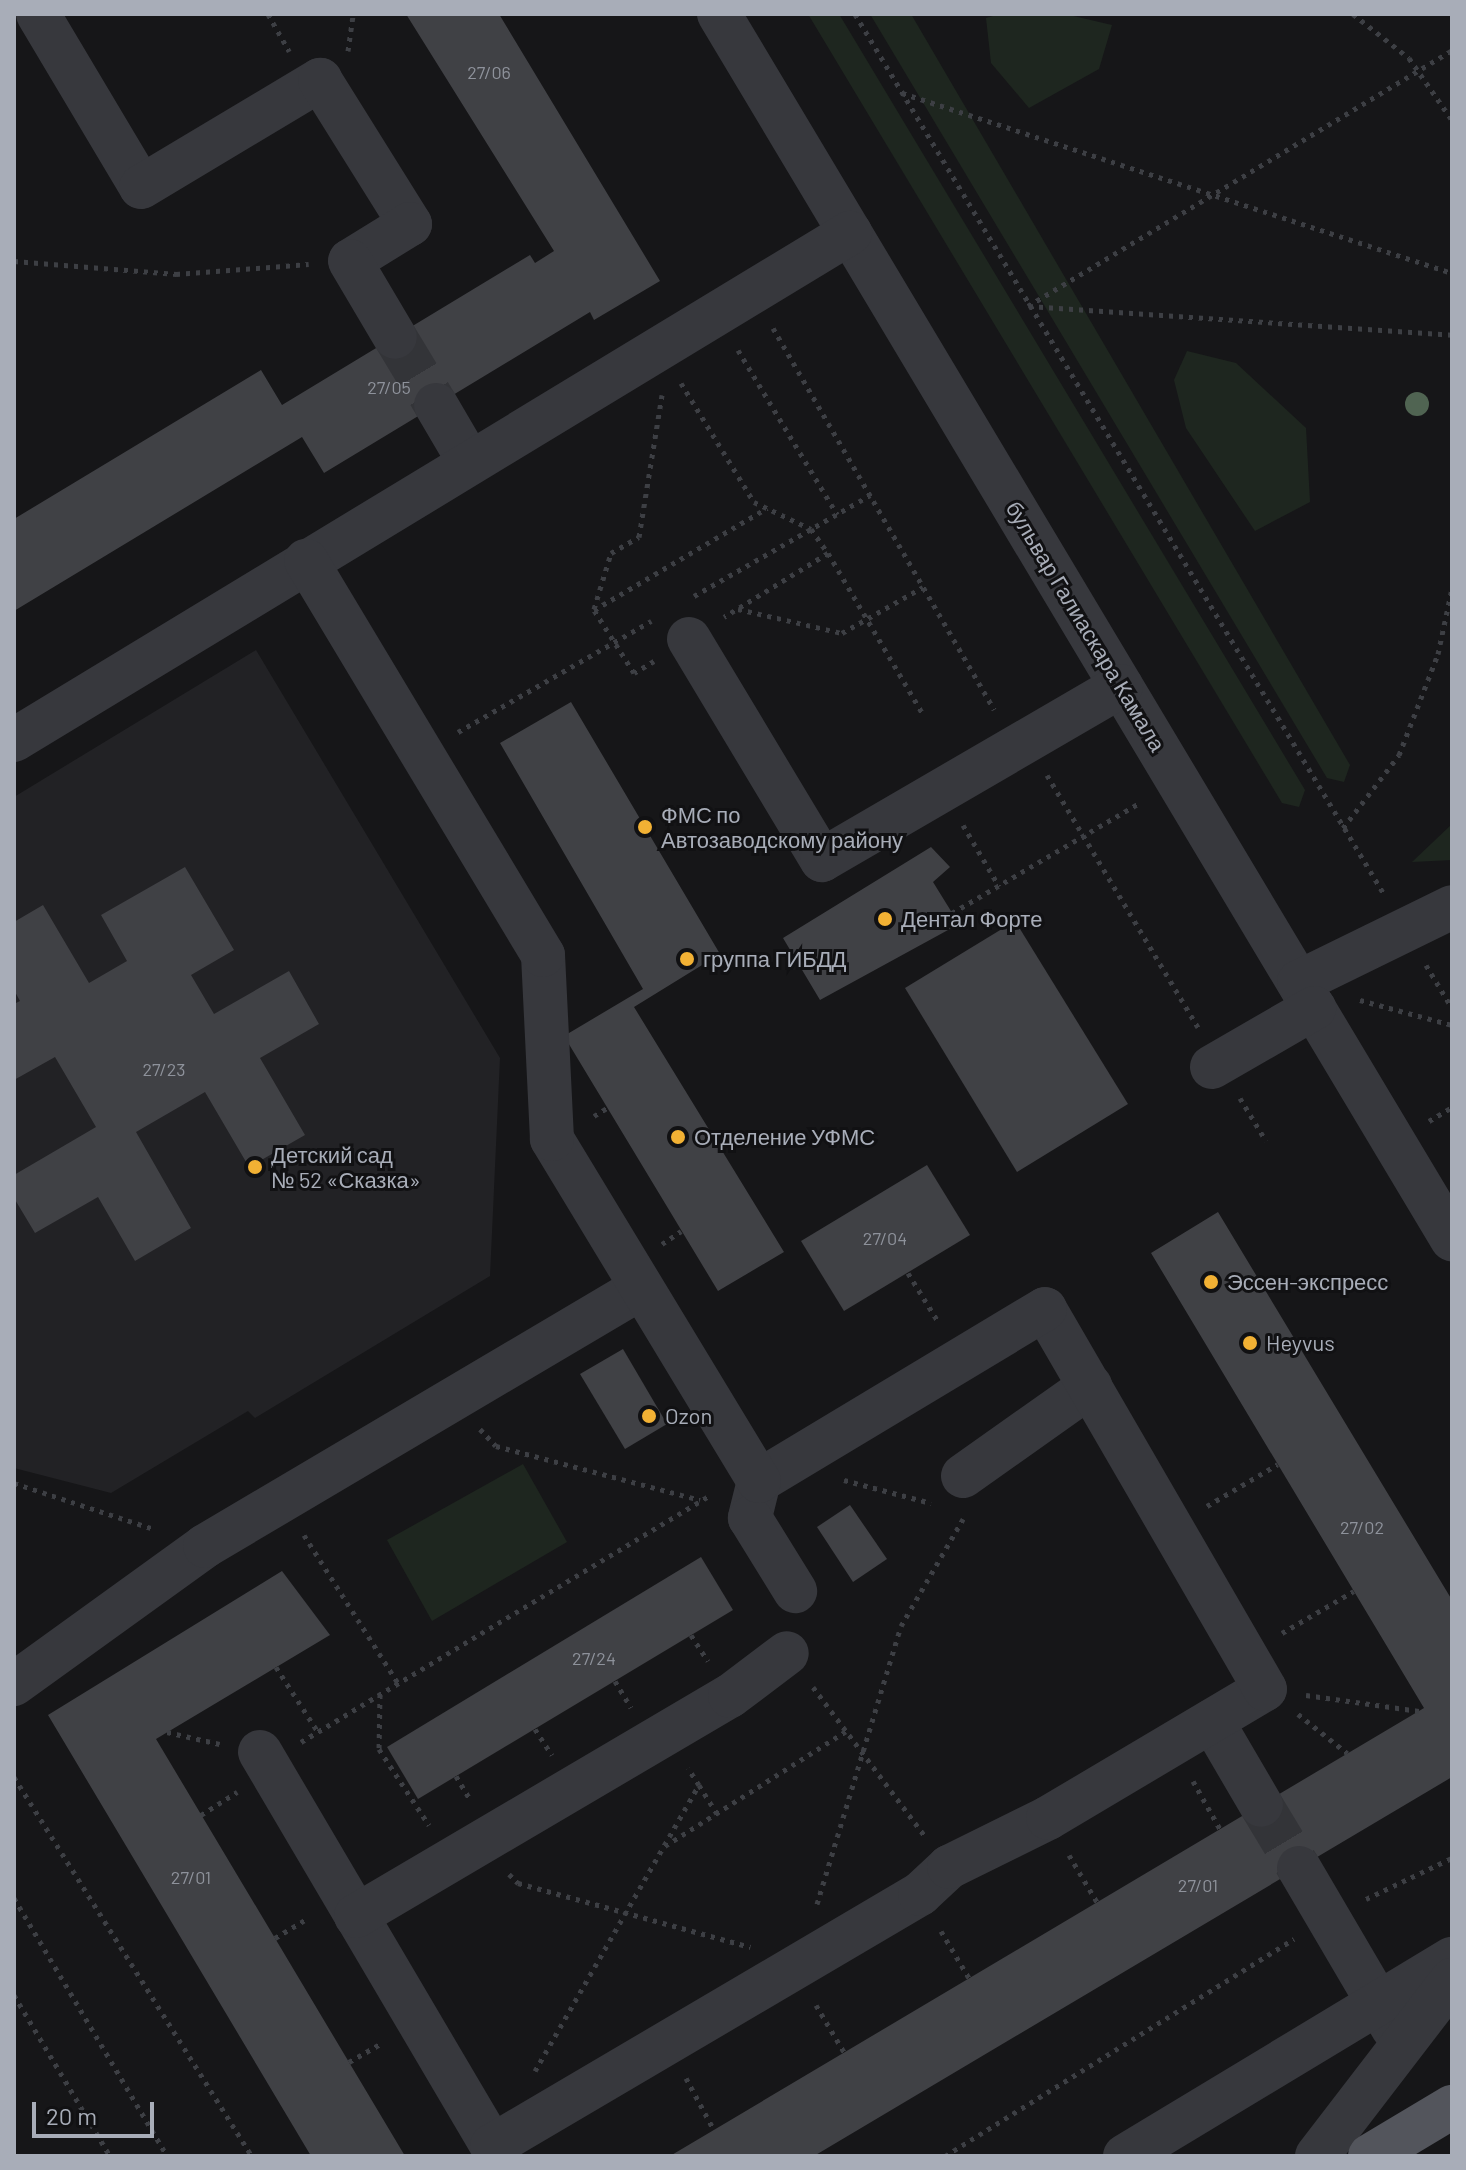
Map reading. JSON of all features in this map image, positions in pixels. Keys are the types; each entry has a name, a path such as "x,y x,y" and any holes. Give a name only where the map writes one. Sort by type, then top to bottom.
{"main road":[{"path":"1370,2156 1452,2107"}],"street":[{"path":"38,14 141,187 320,80 410,224 350,261 395,337"},
{"name":"бульвар Галиаскара Камала","path":"719,14 1452,1239"},
{"path":"14,740 470,463 663,355 716,314 850,233"},
{"path":"436,405 470,463"},
{"path":"306,561 543,955 552,1139 641,1288 765,1472"},
{"path":"679,618 822,860 1121,686"},
{"path":"1212,1067 1304,992 1452,907"},
{"path":"14,1684 205,1546 641,1288"},
{"path":"263,1758 492,2146 798,1965 934,1880 1048,1818 1212,1721 1255,1672 1045,1309 765,1472 750,1518 795,1591"},
{"path":"951,1497 1090,1386"},
{"path":"356,1916 667,1733 787,1653"},
{"path":"1212,1721 1261,1805"},
{"path":"1299,1868 1403,2043"},
{"path":"1125,2156 1452,1959"},
{"path":"1317,2156 1452,1980"}],"path":[{"path":"855,14 1452,1008"},
{"path":"1353,14 1418,70 1452,120"},
{"path":"1028,306 1204,196 1452,50"},
{"path":"901,92 1204,196 1452,273"},
{"path":"14,261 176,274 350,261"},
{"path":"1028,306 1452,335"},
{"path":"716,314 837,514"},
{"path":"663,355 754,502 811,529 924,716"},
{"path":"663,355 639,537 611,553 594,610 634,673 679,618 811,529 870,495"},
{"path":"594,610 767,508"},
{"path":"737,609 828,553"},
{"path":"422,754 614,642 679,618 737,609 842,633 923,587"},
{"path":"1343,828 1399,755 1438,654 1452,588"},
{"path":"952,913 1144,801 1136,789"},
{"path":"943,790 999,886"},
{"path":"1304,992 1452,1025"},
{"path":"908,1273 962,1359"},
{"path":"452,1399 496,1446 701,1501"},
{"path":"1172,1527 1278,1464"},
{"path":"167,1732 263,1758 318,1732 701,1501 765,1472 951,1497 968,1513 901,1626 859,1755 798,1965"},
{"path":"14,1483 205,1546"},
{"path":"282,1500 398,1683"},
{"path":"1255,1672 1354,1591"},
{"path":"787,1653 846,1731 934,1880 969,1978"},
{"path":"276,1667 318,1732"},
{"path":"1255,1672 1419,1711"},
{"path":"1255,1672 1347,1753"},
{"path":"380,1694 379,1749 464,1852 518,1883 746,1943 798,1965 844,2052"},
{"path":"663,1847 718,1816 846,1731"},
{"path":"667,1733 718,1816"},
{"path":"1173,1744 1220,1829"},
{"path":"14,1777 252,2156"},
{"path":"531,2077 699,1785"},
{"path":"1048,1818 1097,1902"},
{"path":"945,2156 1329,1917 1452,1858"},
{"path":"14,1898 167,2156"},
{"path":"14,1995 110,2156"},
{"path":"666,2043 714,2130"}],"shaded area":[{"path":"808,14 839,14 1305,790 1299,807 1282,803"},
{"path":"870,14 911,14 1350,765 1344,782 1327,778"},
{"path":"1000,14 1065,14 1112,25 1099,69 1029,108 991,63 986,18"},
{"path":"1187,351 1236,363 1306,428 1310,502 1255,531 1186,428 1174,380"},
{"name":"Детский сад № 52 «Сказка»","path":"256,650 500,1058 490,1276 255,1418 248,1411 111,1493 14,1468 14,797"},
{"path":"1452,824 1452,860 1412,862"},
{"path":"523,1464 567,1542 432,1621 387,1540"}],"building":[{"path":"406,14 499,14 660,281 594,320 590,312 324,473 302,437 14,611 14,519 261,370 282,405 530,255 535,263 554,251"},
{"path":"571,702 720,954 634,1007 784,1252 718,1291 564,1036 643,989 500,743"},
{"name":"Дентал Форте","path":"931,847 950,867 933,882 959,924 820,1000 783,938"},
{"path":"185,867 234,950 191,975 214,1014 289,971 319,1024 260,1058 305,1135 249,1167 205,1092 136,1132 191,1228 135,1261 98,1197 35,1233 14,1198 14,1175 96,1127 55,1057 14,1080 14,1004 20,1001 14,990 14,922 43,905 89,983 127,961 101,915"},
{"path":"1015,921 1128,1104 1017,1172 905,988"},
{"path":"927,1165 970,1235 844,1311 801,1241"},
{"path":"1218,1212 1452,1600 1452,1777 814,2156 670,2156 1424,1708 1151,1253"},
{"path":"623,1349 667,1424 625,1449 580,1374"},
{"path":"850,1505 887,1559 853,1582 817,1527"},
{"path":"701,1557 733,1610 418,1799 387,1747"},
{"path":"282,1571 330,1635 156,1739 405,2156 311,2156 48,1715"}],"tunnel":[{"path":"395,337 436,405"},
{"path":"1261,1805 1299,1868"}],"place":[{"name":"ФМС по Автозаводскому району","path":"645,827"},
{"name":"Дентал Форте","path":"885,919"},
{"name":"группа ГИБДД","path":"687,959"},
{"name":"Отделение УФМС","path":"678,1137"},
{"name":"Детский сад № 52 «Сказка»","path":"255,1167"},
{"name":"Эссен-экспресс","path":"1211,1282"},
{"name":"Heyvus","path":"1250,1343"},
{"name":"Ozon","path":"649,1416"}]}
